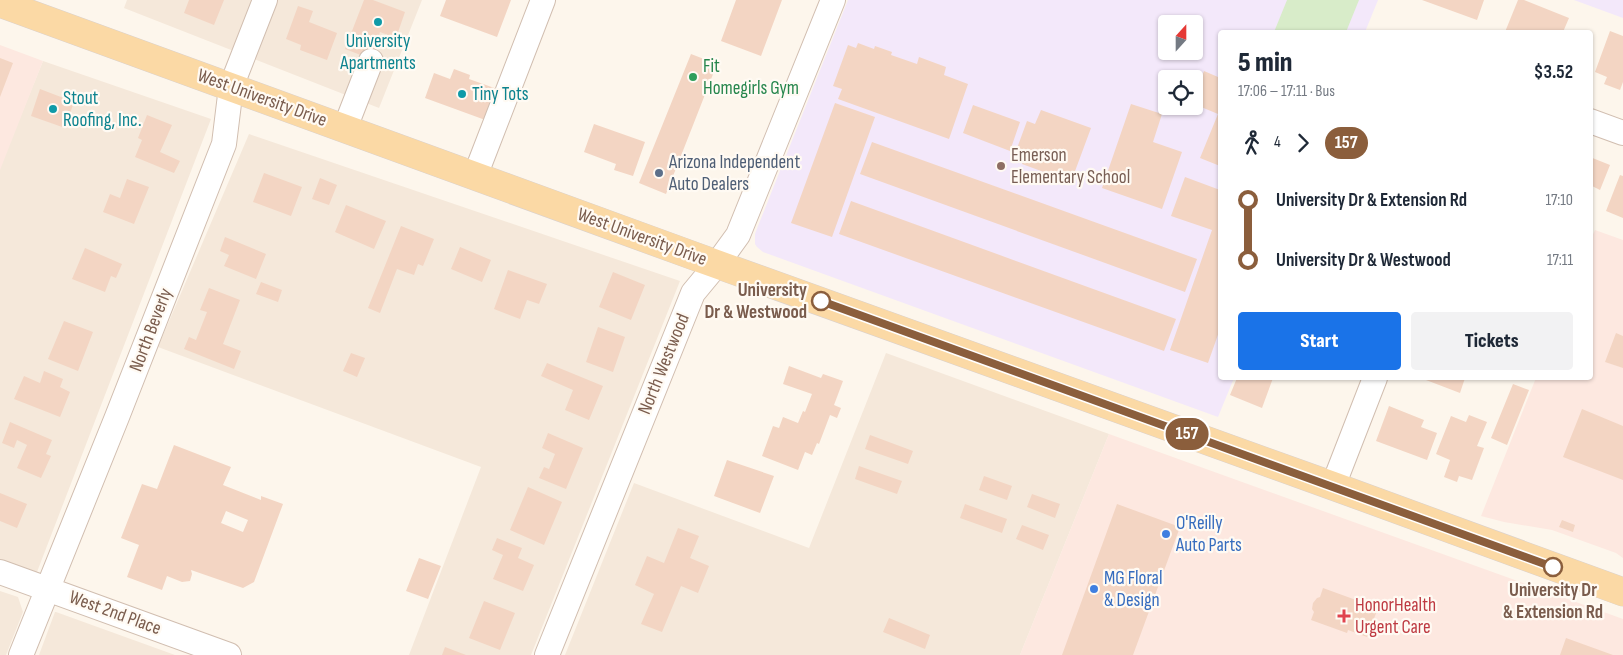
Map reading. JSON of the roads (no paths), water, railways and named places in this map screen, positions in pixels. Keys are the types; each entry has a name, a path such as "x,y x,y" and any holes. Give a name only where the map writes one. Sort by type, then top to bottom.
{"main road":[{"name":"West University Drive","path":"0,3 1623,592"}],"street":[{"name":"North Beverly","path":"21,655 224,144 231,87 265,0"},
{"path":"475,176 543,0"},
{"name":"North Westwood","path":"547,655 693,293 738,235 833,0"},
{"path":"345,128 372,61"},
{"path":"1593,122 1623,133"},
{"path":"1333,486 1374,380"},
{"name":"West 2nd Place","path":"0,572 229,655"}],"place":[{"name":"University Apartments","path":"378,22"},
{"name":"Fit Homegirls Gym","path":"693,77"},
{"name":"Tiny Tots","path":"462,94"},
{"name":"Stout Roofing, Inc.","path":"53,109"},
{"name":"Emerson Elementary School","path":"1001,166"},
{"name":"Arizona Independent Auto Dealers","path":"659,173"},
{"name":"University Dr & Westwood","path":"821,301"},
{"name":"O'Reilly Auto Parts","path":"1166,534"},
{"name":"University Dr & Extension Rd","path":"1553,567"},
{"name":"MG Floral & Design","path":"1094,589"},
{"name":"HonorHealth Urgent Care","path":"1344,616"}]}
